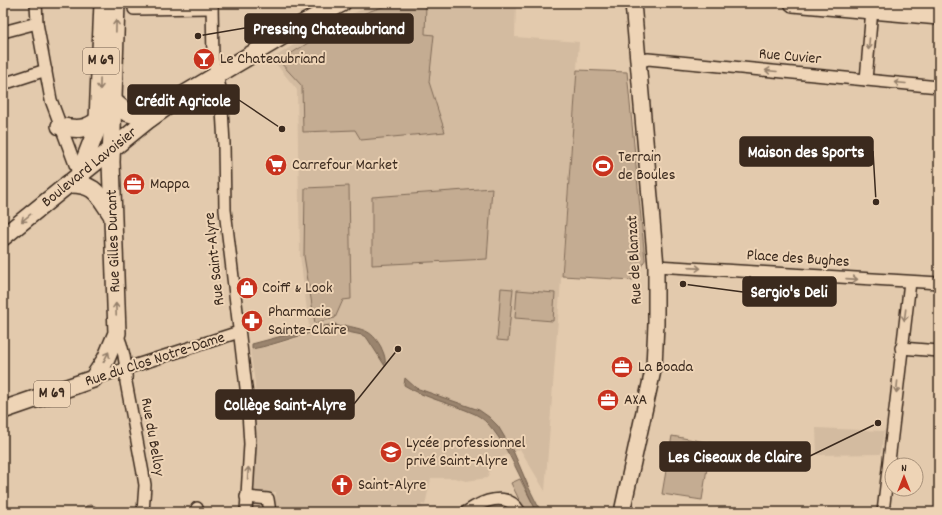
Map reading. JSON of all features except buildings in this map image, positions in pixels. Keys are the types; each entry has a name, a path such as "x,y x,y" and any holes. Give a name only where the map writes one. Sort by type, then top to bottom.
{"main road":[{"name":"M 69","path":"73,180 96,131 98,120 103,3"},
{"name":"M 69","path":"111,149 116,3"},
{"name":"Boulevard Lavoisier","path":"3,237 111,149 180,97 306,22 342,3"},
{"path":"793,3 939,16"},
{"path":"113,100 126,112 149,119"},
{"path":"60,126 79,129 88,127 98,120"},
{"name":"Rue Gilles Durant","path":"93,379 106,359 117,333 111,149"},
{"path":"73,180 94,190 112,215"},
{"name":"Rue du Clos Notre-Dame","path":"3,410 93,379"}],"street":[{"path":"36,3 37,23 51,100 60,126 73,180"},
{"name":"Rue de Blanzat","path":"622,512 654,366 656,266 633,3"},
{"path":"134,9 212,6"},
{"name":"Rue Saint-Alyre","path":"212,6 213,60 221,92 224,144 225,210 247,396 250,444 246,512"},
{"path":"866,80 872,9"},
{"path":"3,32 37,23"},
{"name":"Rue Cuvier","path":"639,62 648,59 939,86"},
{"path":"3,84 46,70"},
{"name":"Place des Bughes","path":"656,266 939,283"},
{"path":"883,512 901,348 910,282"},
{"name":"Rue du Clos Notre-Dame","path":"93,379 239,332"},
{"name":"Rue Gilles Durant","path":"117,333 125,355 127,368"},
{"path":"901,348 939,351"},
{"name":"Rue du Belloy","path":"127,368 126,382 145,485 144,512"},
{"path":"246,497 268,499 270,512"},
{"path":"466,512 477,504 499,498 513,504 520,512"}],"shaded area":[{"path":"379,3 516,3 515,37 579,42 545,491 520,449 493,461 487,478 466,481 455,478 431,478 425,505 422,504 421,507 425,509 424,512 281,512 277,510 275,506 276,492 251,493 255,383 250,350 275,345 310,334 300,255 297,90 272,59 341,18"},
{"path":"400,3 426,3 425,34 434,35 429,82 445,132 361,140 355,130 303,132 302,86 279,61 337,26 368,12"},
{"name":"Terrain de Boules","path":"577,70 627,72 645,260 633,280 562,276"},
{"path":"349,186 351,299 343,300 335,318 315,323 304,256 305,188"},
{"path":"492,188 487,259 372,265 372,197"},
{"path":"501,288 513,289 508,341 497,340"},
{"path":"517,290 555,293 553,321 515,318"},
{"path":"336,324 336,329 305,334 252,349 252,344 312,328"},
{"path":"344,325 366,331 374,337 383,352 385,366 367,338 362,335 343,331"},
{"path":"405,378 416,388 479,410 489,417 498,426 514,453 541,512 537,512 519,473 503,444 485,421 475,414 412,390 404,385"},
{"path":"816,428 884,431 881,454 817,455"},
{"path":"672,436 711,443 702,500 662,494"},
{"path":"520,479 537,512 525,512 511,483"},
{"path":"86,506 95,506 98,512 83,512"}],"waterway":[{"path":"333,326 347,329"}],"place":[{"name":"Pressing Chateaubriand","path":"198,36"},
{"name":"Le Chateaubriand","path":"204,59"},
{"name":"Crédit Agricole","path":"282,129"},
{"name":"Carrefour Market","path":"276,165"},
{"name":"Terrain de Boules","path":"603,166"},
{"name":"Mappa","path":"134,184"},
{"name":"Maison des Sports","path":"876,202"},
{"name":"Sergio's Deli","path":"683,284"},
{"name":"Coiff & Look","path":"247,288"},
{"name":"Pharmacie Sainte-Claire","path":"252,321"},
{"name":"Collège Saint-Alyre","path":"398,349"},
{"name":"La Boada","path":"622,367"},
{"name":"AXA","path":"608,400"},
{"name":"Les Ciseaux de Claire","path":"878,423"},
{"name":"Lycée professionnel privé Saint-Alyre","path":"391,452"},
{"name":"Saint-Alyre","path":"342,485"}]}
